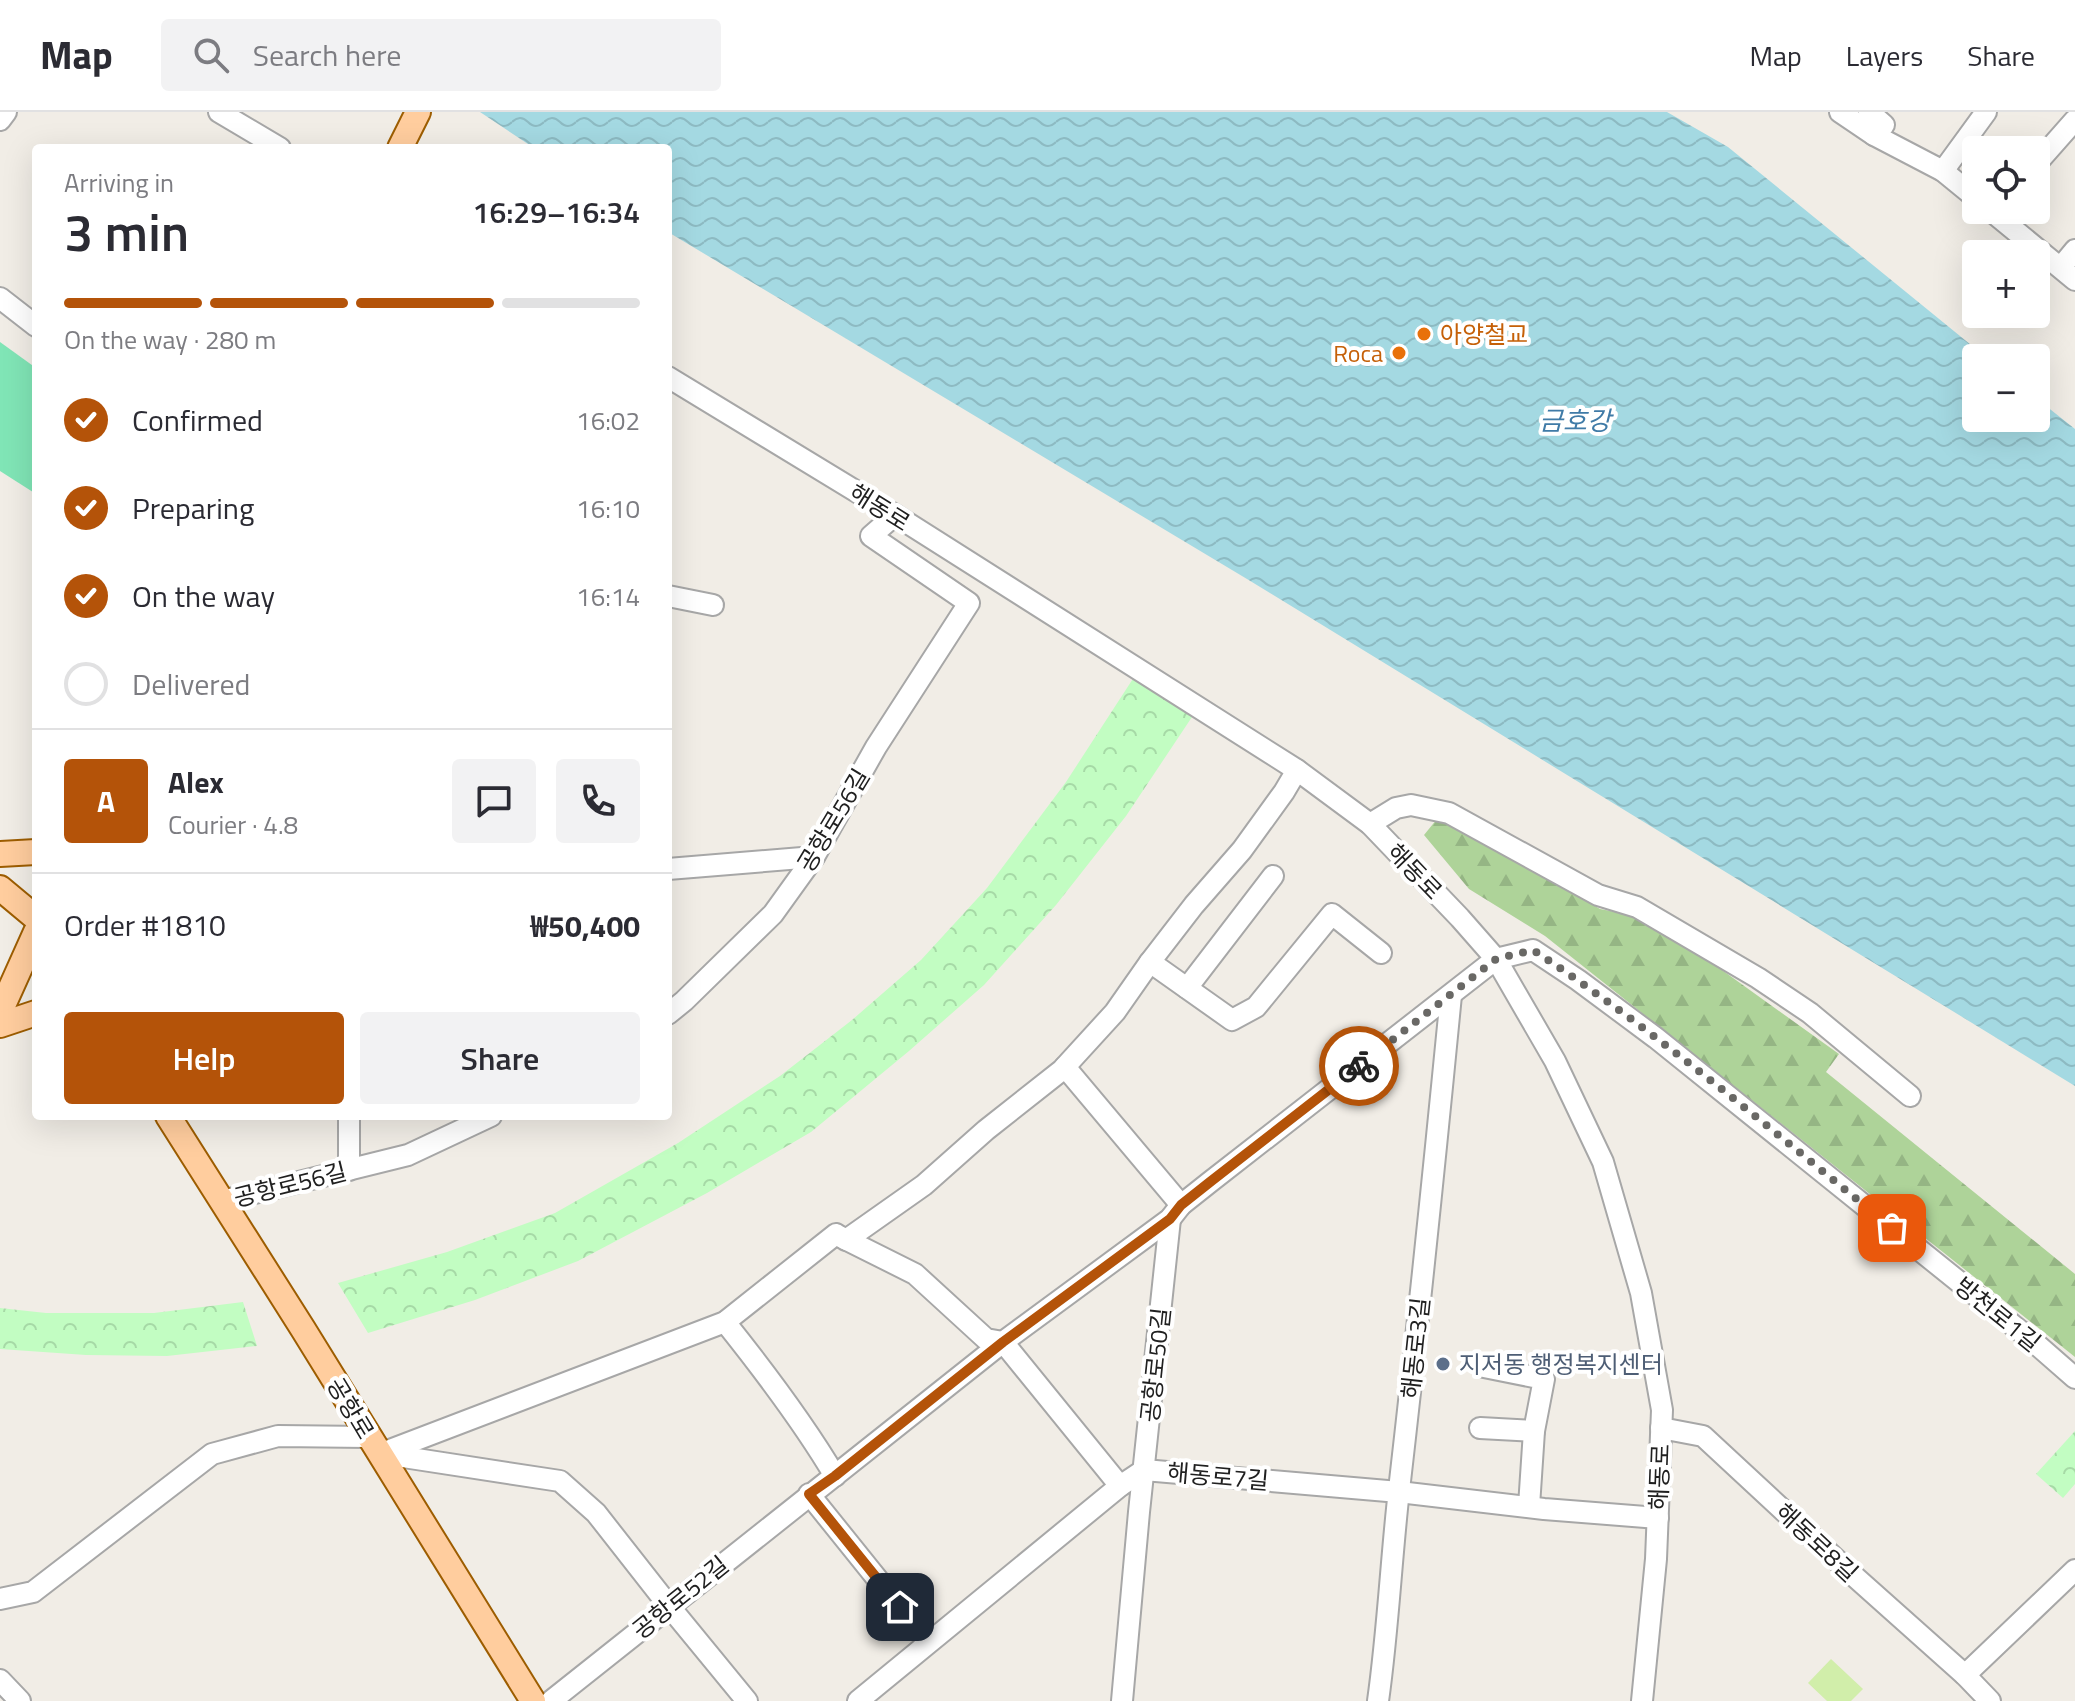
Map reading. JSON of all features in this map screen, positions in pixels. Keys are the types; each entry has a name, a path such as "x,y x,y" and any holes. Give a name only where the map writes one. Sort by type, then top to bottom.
{"main road":[{"path":"402,144 418,112"},
{"path":"0,854 32,852"},
{"path":"0,888 32,915"},
{"path":"0,1012 32,941"},
{"path":"0,1025 32,1014"},
{"name":"공항로","path":"171,1120 533,1701"}],"street":[{"path":"0,120 6,112"},
{"path":"219,112 273,144"},
{"path":"1840,112 1880,121 1962,187"},
{"path":"1943,171 1986,112"},
{"path":"2050,148 2075,120"},
{"path":"2008,224 2068,274 2075,250"},
{"path":"0,298 32,323"},
{"name":"해동로","path":"672,379 895,515 1297,770 1370,824 1496,959 1555,1061 1603,1162 1641,1293 1662,1410 1658,1518 1642,1701"},
{"name":"공항로56길","path":"673,1003 773,914 814,857 876,747 969,603 871,536 895,515"},
{"path":"672,597 713,605"},
{"path":"747,1701 596,1513 560,1481 382,1453 725,1322 836,1234 924,1185 1065,1067 1115,1012 1194,905 1242,850 1297,770"},
{"path":"1370,824 1396,808 1411,805 1449,813 1598,895 1637,907 1758,978 1810,1013 1910,1096"},
{"path":"672,869 814,857"},
{"path":"1187,988 1273,876"},
{"path":"1150,962 1232,1020 1256,1007 1332,914 1381,953"},
{"name":"방천로1길","path":"1496,959 1533,950 1578,980 1706,1078 2075,1378"},
{"name":"공항로52길","path":"551,1701 809,1494 1176,1212 1496,959"},
{"name":"해동로3길","path":"1378,1701 1451,995"},
{"path":"1065,1067 1176,1212"},
{"path":"349,1120 349,1170"},
{"name":"공항로56길","path":"222,1201 408,1155 482,1120"},
{"name":"공항로50길","path":"1122,1701 1144,1470 1176,1212"},
{"path":"836,1234 915,1274 986,1339 1003,1342 1120,1486"},
{"path":"725,1322 808,1430 835,1476"},
{"path":"1484,1367 1544,1379 1534,1431 1529,1506"},
{"path":"1480,1428 1534,1431"},
{"name":"해동로8길","path":"1661,1428 1703,1436 1990,1701"},
{"path":"0,1599 33,1592 212,1454 278,1436 368,1437"},
{"name":"해동로7길","path":"858,1701 1120,1486 1144,1470 1658,1518"},
{"path":"809,1494 928,1642"},
{"path":"1965,1675 2075,1570"},
{"path":"0,1680 20,1701"}],"green space":[{"path":"0,342 32,365 32,491 0,471"},
{"path":"1138,671 1198,708 1126,816 1056,905 984,985 909,1051 811,1132 707,1193 578,1261 475,1300 368,1333 338,1283 447,1252 555,1213 678,1143 780,1076 852,1020 921,960 987,888 1066,782"},
{"path":"1437,819 1515,858 1600,909 1636,916 1715,965 1839,1054 1826,1072 2075,1274 2075,1357 1545,936 1469,889 1424,835"},
{"path":"243,1302 257,1346 167,1356 0,1349 0,1308 46,1313 154,1313"},
{"path":"2075,1431 2075,1484 2063,1498 2036,1474"},
{"path":"1831,1659 1863,1689 1851,1701 1827,1701 1808,1683"}],"water":[{"name":"금호강","path":"480,112 1667,112 1728,147 1970,344 1962,344 1962,432 2050,432 2050,409 2075,429 2075,1086 1247,579 672,234 672,144 528,144"}],"way so far":[{"path":"1359,1066 1496,959 1533,950 1656,1038 1892,1228"}],"place":[{"name":"아양철교","path":"1424,334"},
{"name":"Roca","path":"1399,353"},
{"name":"지저동 행정복지센터","path":"1443,1364"}],"route":[{"path":"900,1607 809,1494 1003,1342 1170,1219 1181,1205 1359,1066"}]}
